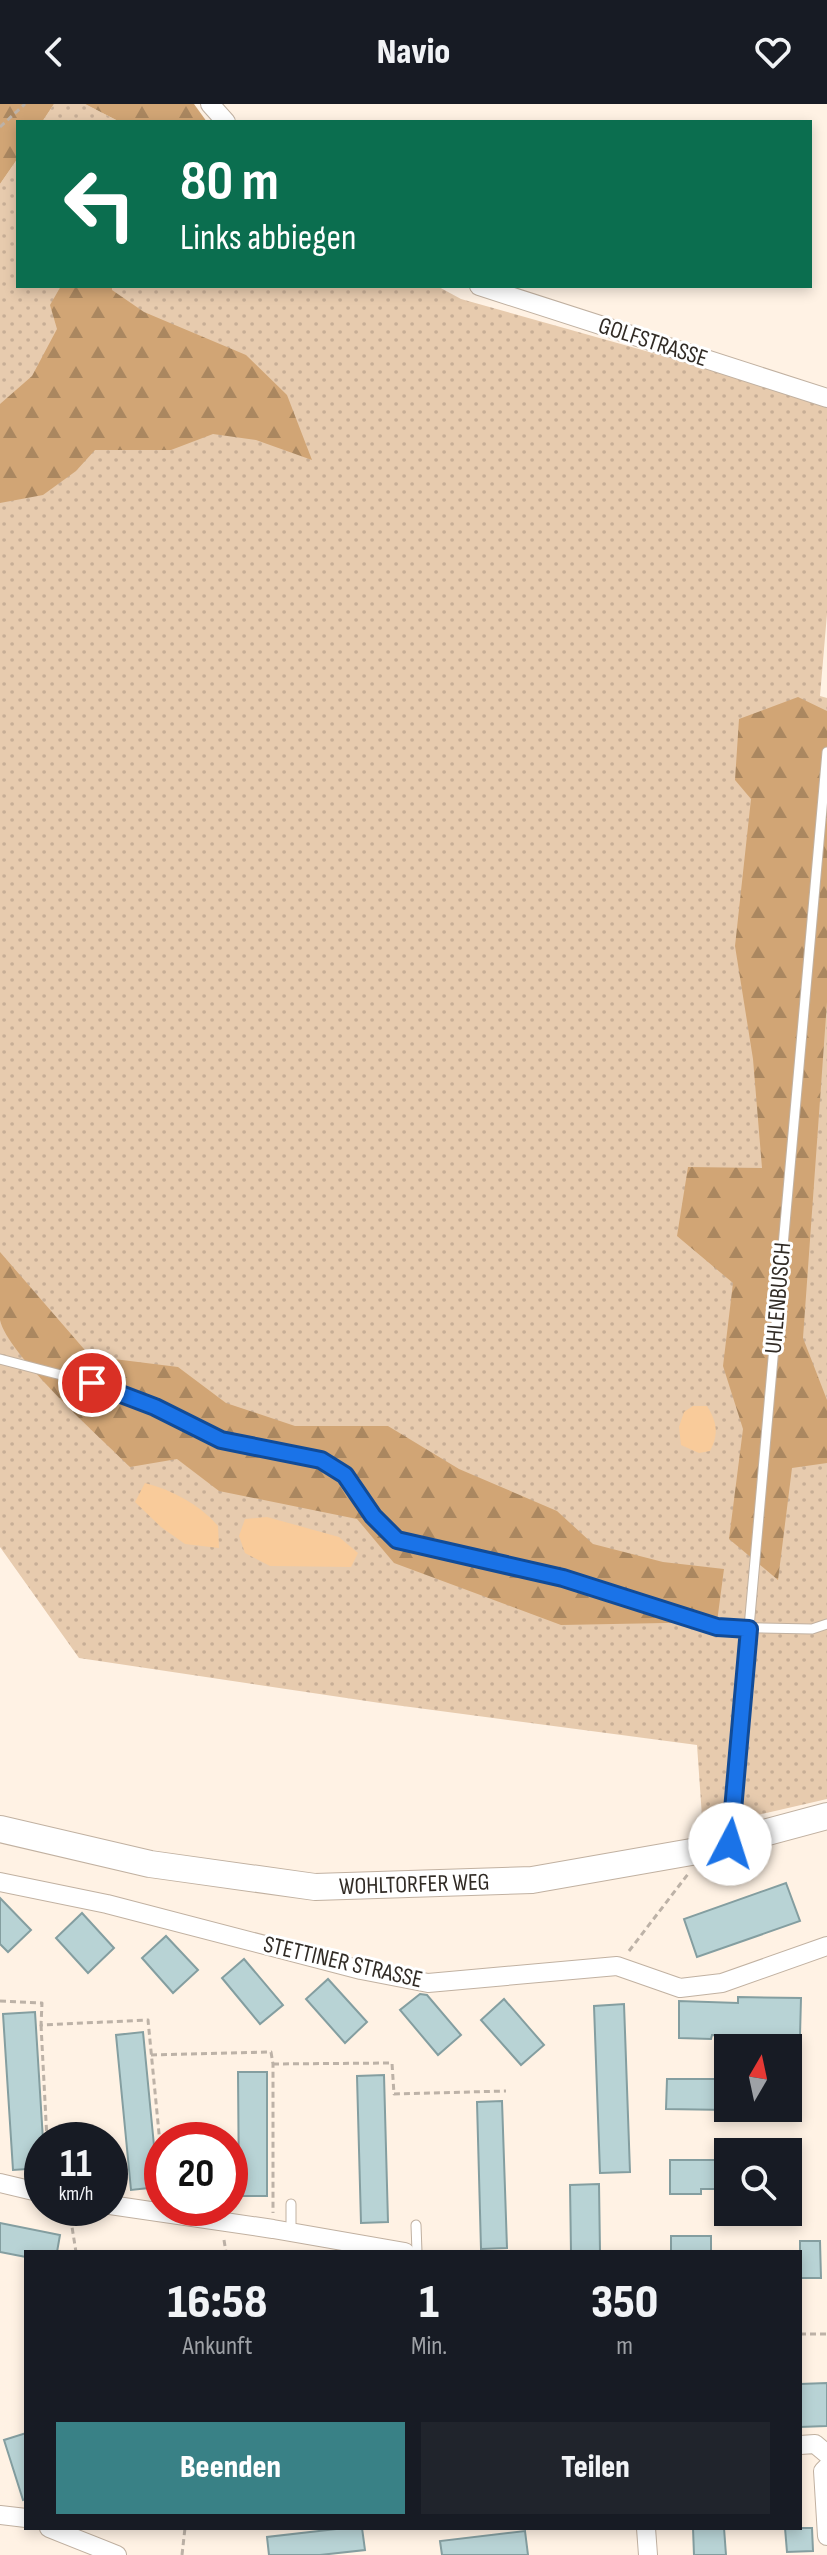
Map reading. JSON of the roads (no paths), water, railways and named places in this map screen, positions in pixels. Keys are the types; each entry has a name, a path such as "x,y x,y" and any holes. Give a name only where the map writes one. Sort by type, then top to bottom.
{"main road":[{"name":"WOHLTORFER WEG","path":"0,1829 150,1864 315,1887 532,1880 730,1844 827,1816"}],"street":[{"path":"210,104 224,120"},
{"name":"GOLFSTRASSE","path":"485,288 827,398"},
{"name":"STETTINER STRASSE","path":"0,1882 107,1904 361,1970 428,1983 617,1966 680,1988 722,1983 827,1946"},
{"path":"0,2183 24,2189"},
{"path":"248,2224 394,2250"},
{"path":"802,2445 815,2444 827,2454"},
{"path":"827,2467 823,2471 827,2536"},
{"path":"0,2515 24,2518"},
{"path":"54,2530 117,2555"},
{"path":"646,2530 648,2555"}],"lane":[{"name":"UHLENBUSCH","path":"730,1844 827,752"},
{"path":"0,1359 92,1383 155,1407 221,1440 321,1460 345,1475 373,1516 397,1540 563,1578 717,1627 812,1629 827,1624"},
{"path":"282,2230 291,2204"},
{"path":"416,2225 417,2250"}]}
